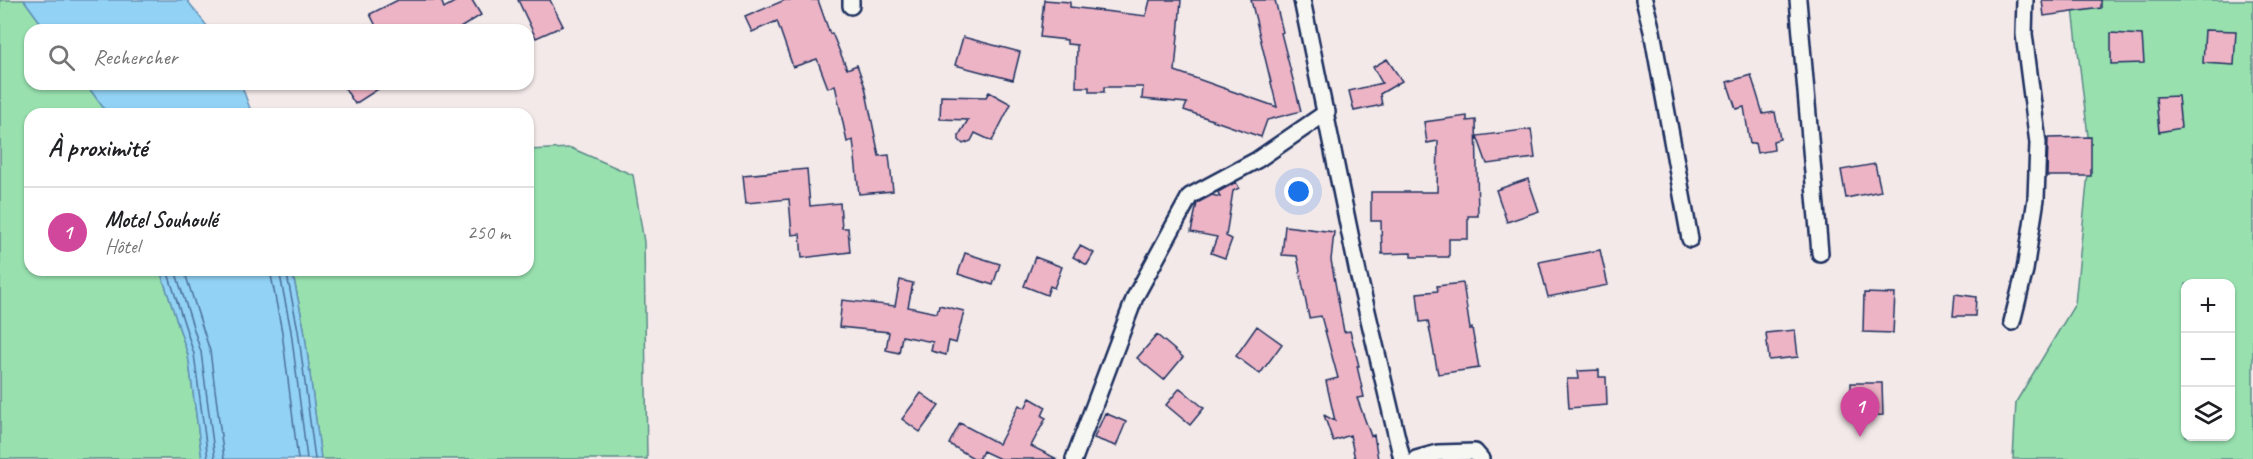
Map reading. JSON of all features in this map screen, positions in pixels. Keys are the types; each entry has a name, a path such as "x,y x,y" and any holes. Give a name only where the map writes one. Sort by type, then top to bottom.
{"street":[{"path":"1302,0 1327,112 1358,273 1402,459"},
{"path":"1644,0 1652,30 1690,239"},
{"path":"1798,0 1820,253"},
{"path":"2012,322 2025,270 2036,188 2038,143 2024,34 2025,0"},
{"path":"1074,459 1135,297 1190,196 1257,160 1327,112"},
{"path":"1416,459 1438,453 1475,452 1481,459"}],"green space":[{"path":"0,0 24,0 42,24 24,24 24,90 90,90 104,108 24,108 24,276 162,276 188,355 202,459 0,459"},
{"path":"2072,0 2253,0 2253,459 2013,459 2016,402 2075,304 2090,153"},
{"path":"571,148 633,175 644,242 647,459 321,459 304,328 293,276 534,276 534,150"}],"water":[{"path":"24,0 187,0 205,24 42,24"},
{"path":"90,90 243,90 250,108 104,108"},
{"path":"162,276 293,276 304,328 321,459 202,459 188,355"}],"building":[{"path":"398,0 441,0 444,8 458,0 472,0 481,15 467,24 375,24 370,14"},
{"path":"518,0 550,0 563,26 536,38 534,24 529,24"},
{"path":"785,0 818,0 830,34 832,33 847,69 857,65 865,87 879,156 889,155 893,191 859,194 853,140 847,142 835,85 828,88 817,59 793,67 777,21 752,32 745,17"},
{"path":"1044,0 1070,2 1070,7 1146,16 1150,0 1181,0 1175,71 1277,107 1251,0 1275,0 1301,111 1267,120 1261,137 1184,110 1187,103 1142,99 1143,87 1104,87 1104,92 1089,92 1089,87 1076,87 1077,45 1067,44 1067,40 1040,37"},
{"path":"2042,0 2101,0 2101,8 2044,16"},
{"path":"2205,30 2236,31 2234,65 2203,63"},
{"path":"2111,33 2142,35 2144,63 2111,64"},
{"path":"963,37 1020,52 1013,80 955,65"},
{"path":"1387,59 1402,81 1380,94 1382,105 1354,111 1349,91 1382,83 1373,67"},
{"path":"1751,75 1763,114 1775,112 1780,139 1773,141 1774,150 1757,153 1755,143 1750,144 1744,107 1736,109 1727,82"},
{"path":"346,90 377,90 355,104"},
{"path":"989,92 1011,104 992,141 975,133 971,141 963,144 959,140 959,135 968,120 940,119 941,96 986,97"},
{"path":"2178,96 2181,128 2159,132 2156,97"},
{"path":"1467,116 1467,121 1476,120 1478,216 1468,216 1468,239 1449,239 1449,257 1411,257 1411,253 1382,254 1381,221 1371,221 1371,192 1437,192 1438,141 1427,143 1424,122"},
{"path":"1531,129 1535,158 1487,164 1477,136"},
{"path":"2091,137 2091,176 2047,176 2048,138"},
{"path":"1875,164 1881,191 1846,198 1841,170"},
{"path":"807,169 810,206 840,203 842,228 848,228 850,252 802,258 800,234 792,235 789,199 746,203 743,175"},
{"path":"1528,179 1539,211 1507,222 1496,190"},
{"path":"1236,182 1239,188 1233,191 1226,236 1232,239 1225,258 1211,253 1217,237 1191,232 1197,203 1212,195 1220,197 1218,192"},
{"path":"1285,226 1334,232 1331,260 1344,332 1350,331 1364,397 1357,398 1371,436 1374,435 1378,459 1355,459 1350,435 1333,441 1324,415 1335,421 1326,381 1338,378 1321,316 1309,318 1297,256 1282,255"},
{"path":"1080,246 1094,253 1087,265 1073,257"},
{"path":"1600,250 1608,285 1548,297 1539,262"},
{"path":"965,253 1000,264 993,285 958,274"},
{"path":"1035,257 1062,267 1054,288 1050,286 1047,295 1024,286"},
{"path":"900,280 913,283 908,307 937,313 939,305 964,311 956,343 949,341 946,355 931,351 933,342 902,336 899,353 886,350 889,332 839,327 842,300 895,306"},
{"path":"1463,283 1479,368 1438,374 1428,321 1420,322 1417,293 1438,291 1437,286"},
{"path":"1864,293 1895,294 1893,333 1863,332"},
{"path":"1955,294 1976,297 1975,316 1953,316"},
{"path":"1257,326 1282,344 1260,374 1236,356"},
{"path":"1795,330 1798,357 1769,360 1766,333"},
{"path":"1157,335 1183,357 1164,380 1137,358"},
{"path":"1599,370 1599,377 1606,377 1607,405 1569,408 1567,379 1579,379 1578,371"},
{"path":"1851,383 1882,383 1883,415 1867,416 1867,398 1851,398"},
{"path":"1180,388 1204,408 1190,425 1166,405"},
{"path":"921,393 939,406 920,432 902,419"},
{"path":"1030,398 1046,407 1042,416 1046,418 1031,446 1057,459 1000,459 983,451 979,459 975,459 949,444 960,423 999,444 1019,405 1025,408"},
{"path":"1105,413 1126,422 1116,446 1094,438"}],"place":[{"name":"Motel Souhoulé","path":"1860,437"}]}
